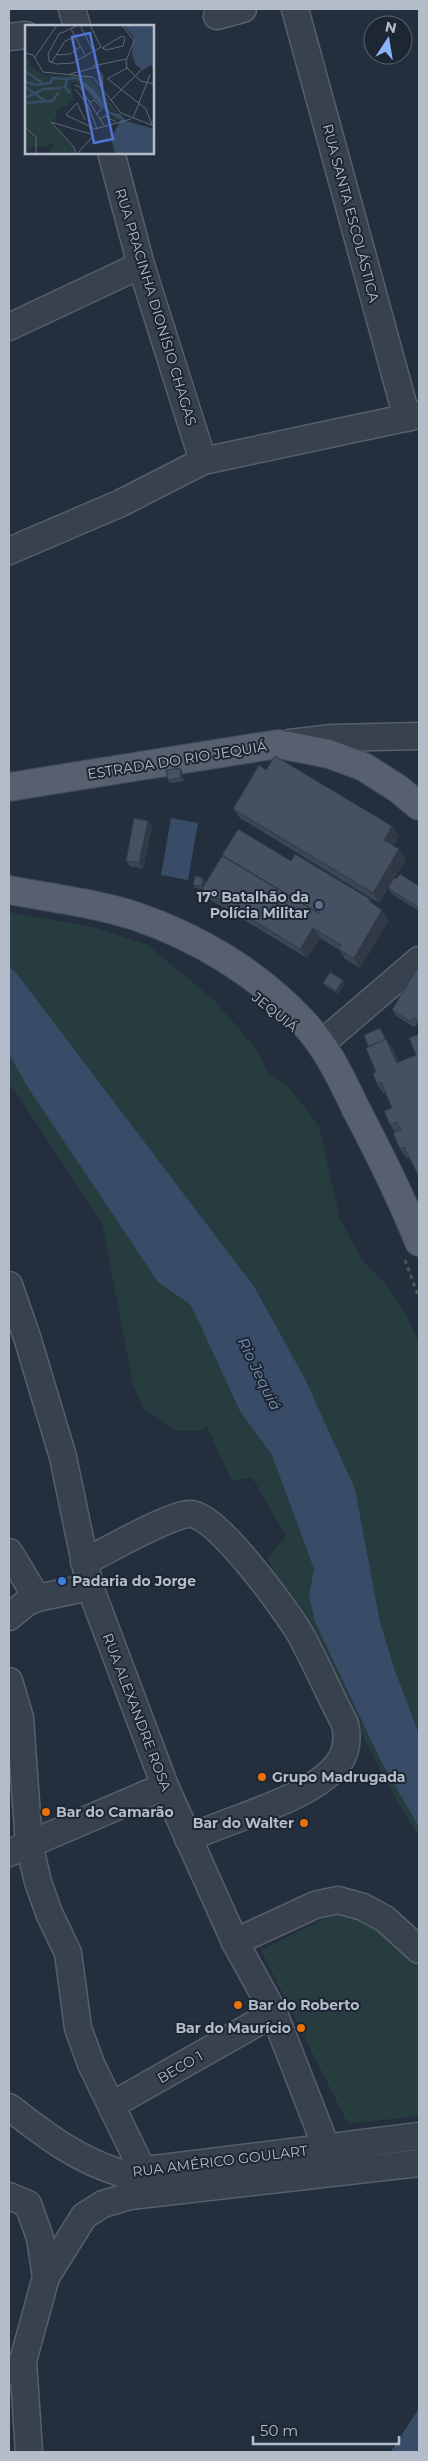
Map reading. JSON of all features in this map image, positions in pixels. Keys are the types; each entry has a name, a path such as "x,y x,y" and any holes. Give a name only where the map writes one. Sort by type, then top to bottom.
{"main road":[{"name":"ESTRADA DO RIO JEQUIÁ","path":"9,787 278,744 329,754 364,767 398,788 419,806"},
{"path":"9,890 133,916 169,929 213,951 255,979 304,1022 321,1044 411,1202 411,1249"}],"street":[{"path":"72,9 77,25"},
{"path":"217,16 243,9"},
{"name":"RUA SANTA ESCOLÁSTICA","path":"295,9 413,416"},
{"path":"9,37 25,35"},
{"name":"RUA PRACINHA DIONÍSIO CHAGAS","path":"112,154 141,265 203,461"},
{"path":"9,327 141,265"},
{"path":"9,551 121,503 203,461 413,416"},
{"path":"278,744 332,738 419,736"},
{"path":"321,1044 419,960"},
{"name":"RUA ALEXANDRE ROSA","path":"9,1286 27,1337 63,1457 87,1574 165,1786 235,1942 274,2013 327,2149"},
{"path":"9,1617 26,1603 87,1574 172,1518 191,1514 202,1516 213,1525 262,1579 298,1632 345,1724 348,1736 338,1764 324,1777 291,1798 213,1826 188,1839"},
{"path":"9,1552 37,1598"},
{"path":"9,1681 20,1718 19,1848 38,1882 49,1913 68,1953 78,2028 91,2064 142,2171"},
{"path":"19,1848 165,1786"},
{"path":"235,1942 315,1904 338,1900 363,1906 385,1919 419,1950"},
{"name":"BECO 1","path":"112,2106 274,2013"},
{"name":"RUA AMÉRICO GOULART","path":"9,2107 61,2146 89,2162 121,2173 327,2149 419,2136"},
{"path":"29,2452 16,2366 46,2277 84,2216 103,2204 130,2196 419,2163"},
{"path":"9,2196 28,2204 40,2238 46,2277"}],"path":[{"path":"411,1249 419,1298"}],"green space":[{"path":"9,912 93,927 148,945 216,1002 256,1049 268,1072 292,1091 319,1126 340,1219 362,1260 385,1283 406,1314 419,1343 419,1754 356,1545 9,981"},
{"path":"9,1038 198,1300 279,1451 419,1819 419,1837 402,1810 267,1558 286,1536 252,1477 232,1481 207,1427 199,1431 177,1431 143,1408 133,1384 102,1223 13,1088 9,1086"},
{"path":"342,1910 369,1918 419,1965 419,2116 348,2124 261,1950"}],"water":[{"path":"171,818 198,823 188,880 161,875"},
{"name":"Rio Jequiá","path":"9,966 17,974 255,1288 305,1379 355,1489 380,1622 395,1671 419,1734 419,1827 381,1761 315,1622 309,1595 314,1569 272,1455 240,1411 191,1305 158,1282 29,1089 9,1054"},
{"path":"419,2408 419,2452 392,2452 392,2450"}],"building":[{"path":"275,756 392,826 384,840 399,849 373,893 233,809 259,765 266,770"},
{"path":"180,768 181,778 168,780 166,770"},
{"path":"134,818 148,821 139,863 126,861"},
{"path":"238,829 291,861 295,854 370,899 369,901 382,910 354,958 338,949 341,945 313,928 300,949 202,889 222,856 320,914 222,855"},
{"path":"400,874 419,886 419,908 388,888 394,878 396,879"},
{"path":"195,876 203,878 202,886 193,885"},
{"path":"419,965 419,1020 414,1018 410,1021 392,1010"},
{"path":"330,972 343,980 336,991 323,983"},
{"path":"380,1028 386,1040 368,1046 364,1035"},
{"path":"419,1034 418,1175 404,1147 400,1149 393,1133 401,1130 397,1122 390,1125 384,1111 392,1108 381,1082 377,1084 373,1074 376,1072 366,1048 386,1039 397,1063 416,1055 409,1038"}],"place":[{"name":"17º Batalhão da Polícia Militar","path":"319,905"},
{"name":"Padaria do Jorge","path":"62,1581"},
{"name":"Grupo Madrugada","path":"262,1777"},
{"name":"Bar do Camarão","path":"46,1812"},
{"name":"Bar do Walter","path":"304,1823"},
{"name":"Bar do Roberto","path":"238,2005"},
{"name":"Bar do Maurício","path":"301,2028"}]}
